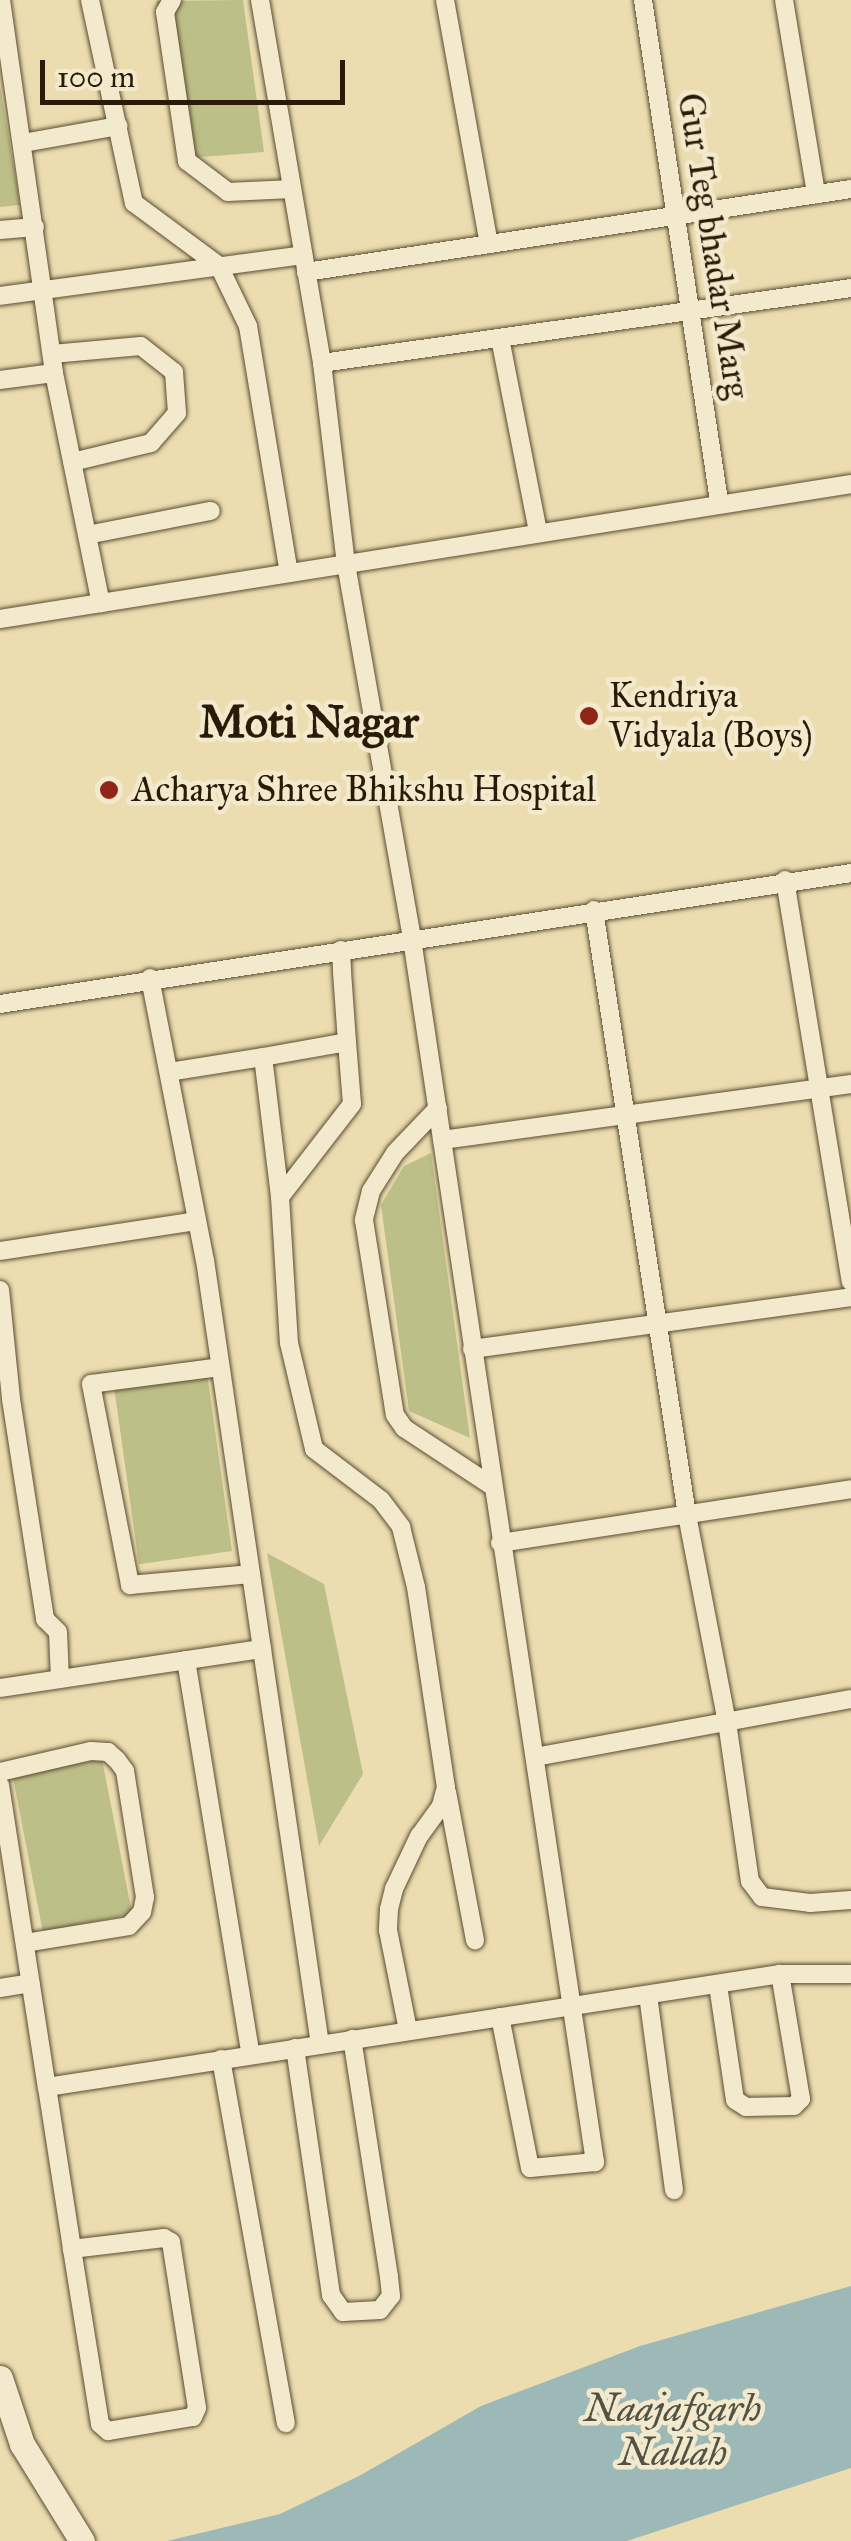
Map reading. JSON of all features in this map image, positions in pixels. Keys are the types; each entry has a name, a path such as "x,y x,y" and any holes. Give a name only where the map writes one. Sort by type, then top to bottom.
{"main road":[{"path":"0,2378 11,2446 76,2530"}],"street":[{"path":"90,0 134,203 219,266 248,326 288,573"},
{"path":"172,0 165,12 187,161 228,192 292,188"},
{"path":"260,0 322,363 346,564 412,939 500,1544 576,2006 594,2162 530,2168 500,2017"},
{"path":"445,0 489,244"},
{"name":"Gur Teg bhadar Marg","path":"643,0 719,501"},
{"path":"784,0 816,194"},
{"path":"1,10 53,363 101,603"},
{"path":"23,144 118,126"},
{"path":"0,296 219,266 304,264 489,244 851,189"},
{"path":"0,230 35,227"},
{"path":"322,363 851,288"},
{"path":"500,338 538,532"},
{"path":"0,380 53,363 141,346 174,372 178,413 150,442 72,462"},
{"path":"0,619 719,501 851,484"},
{"path":"87,534 210,511"},
{"path":"0,1004 785,880 851,873"},
{"path":"785,880 851,1282"},
{"path":"594,910 687,1516 727,1722 750,1881 762,1897 810,1903 851,1900"},
{"path":"280,1197 352,1104 340,950"},
{"path":"150,978 197,1221 320,2044"},
{"path":"168,1072 347,1042"},
{"path":"263,1057 280,1197 290,1343 314,1449 381,1500 401,1528 416,1587 446,1787 475,1940"},
{"path":"442,1140 851,1084"},
{"path":"438,1108 395,1153 371,1191 364,1220 394,1414 404,1428 492,1486"},
{"path":"0,1251 197,1221"},
{"path":"0,1290 11,1399 44,1619 58,1632 60,1679"},
{"path":"472,1349 851,1296"},
{"path":"220,1367 91,1384 130,1586 251,1574"},
{"path":"500,1544 851,1489"},
{"path":"0,1688 262,1649"},
{"path":"186,1660 251,2055"},
{"path":"535,1756 851,1699"},
{"path":"0,1772 91,1751 108,1752 124,1771 145,1897 142,1912 129,1926 25,1943"},
{"path":"0,1785 72,2249 102,2428 108,2431 193,2417 197,2408 171,2242 164,2238 72,2249"},
{"path":"408,2030 388,1930 389,1909 402,1871 419,1836 441,1806 446,1787"},
{"path":"47,2088 780,1974 851,1974"},
{"path":"718,1985 736,2100 746,2108 794,2106 801,2099 780,1974"},
{"path":"0,1988 31,1983"},
{"path":"648,1995 674,2190"},
{"path":"294,2048 331,2296 343,2312 380,2310 390,2296 352,2039"},
{"path":"222,2059 286,2423"}],"green space":[{"path":"243,0 264,152 188,158 156,1"},
{"path":"0,86 20,205 0,207"},
{"path":"431,1153 470,1438 409,1411 381,1205 404,1166"},
{"path":"205,1359 232,1551 139,1564 112,1372"},
{"path":"267,1553 324,1584 363,1774 319,1846"},
{"path":"102,1759 132,1914 43,1931 13,1776"}],"water":[{"name":"Naajafgarh Nallah","path":"851,2286 851,2468 627,2541 167,2541 280,2514 359,2476 481,2406 640,2346"}],"place":[{"name":"Kendriya Vidyala (Boys)","path":"589,716"},
{"name":"Acharya Shree Bhikshu Hospital","path":"109,790"}],"district":[{"name":"Moti Nagar","path":"309,722"}]}
